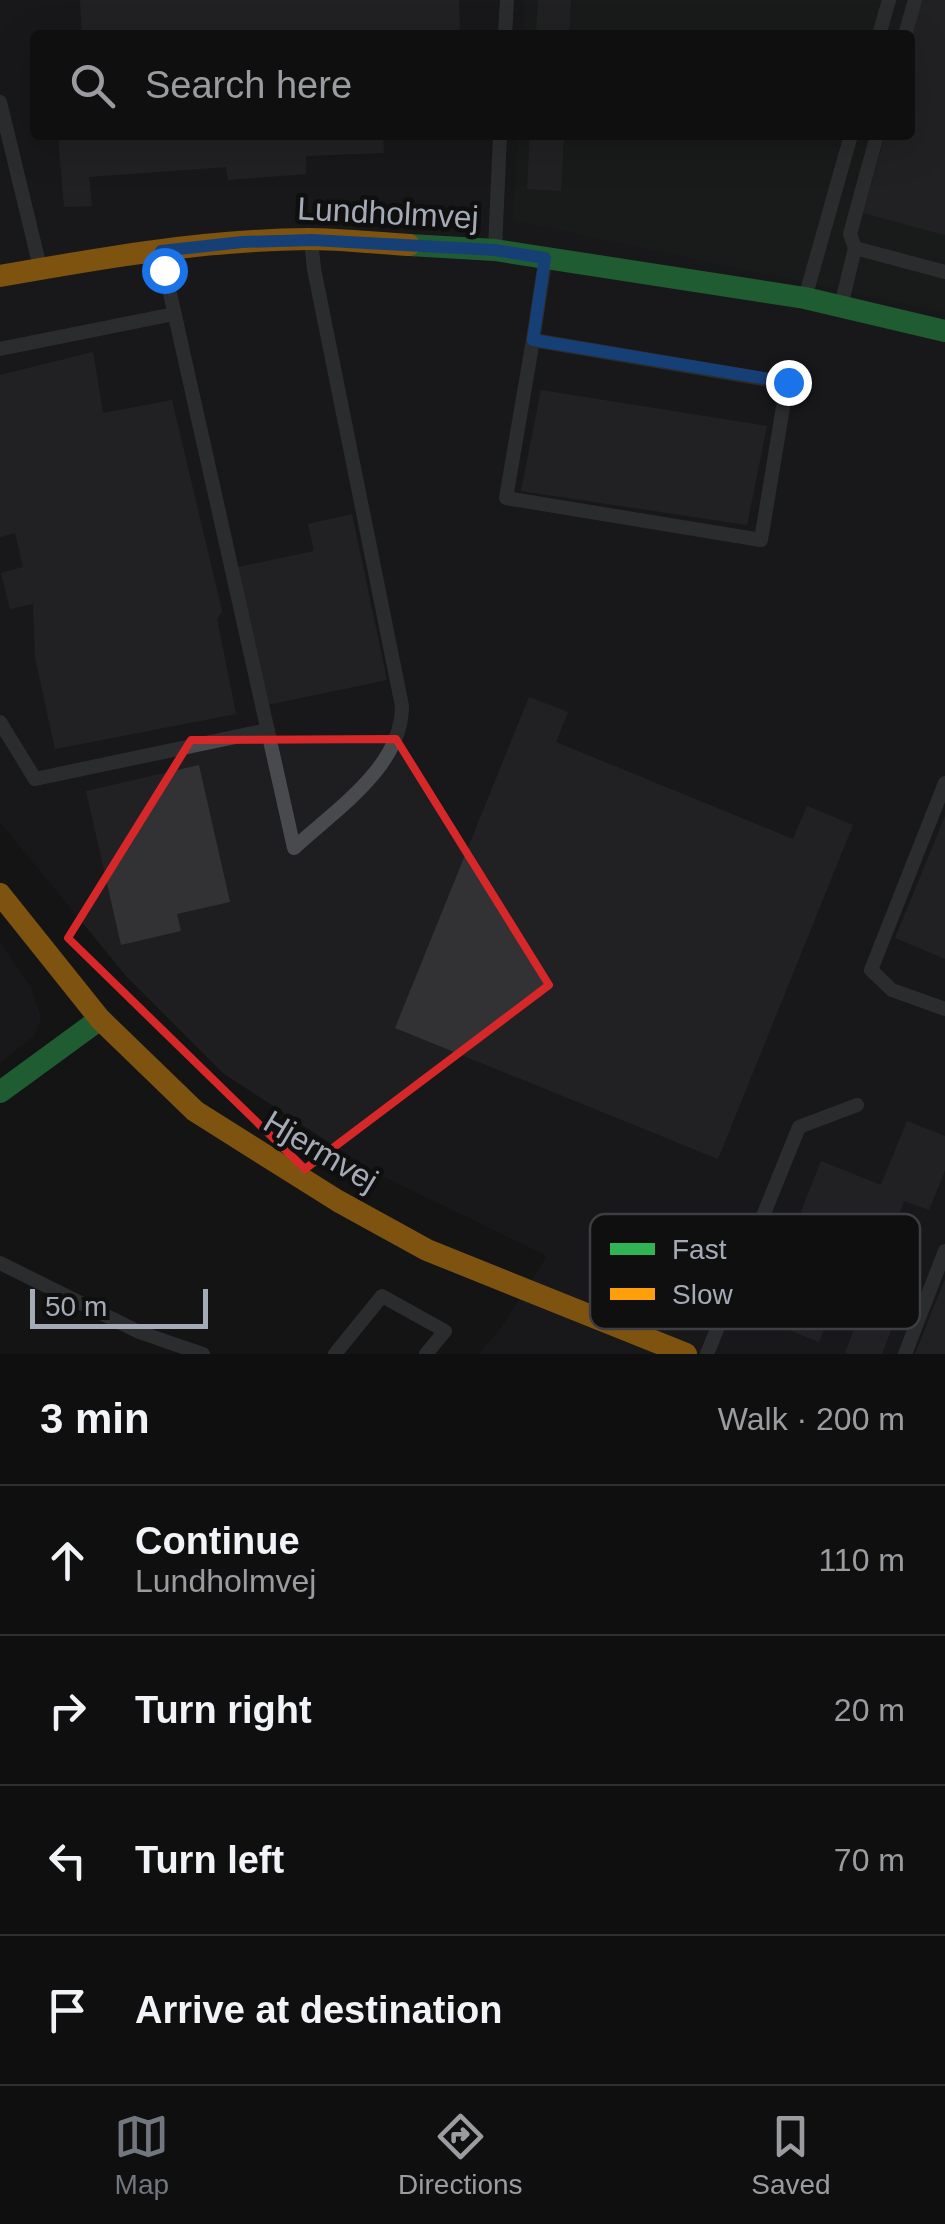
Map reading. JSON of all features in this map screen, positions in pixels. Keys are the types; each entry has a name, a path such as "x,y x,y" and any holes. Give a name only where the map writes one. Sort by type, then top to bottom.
{"street":[{"name":"Lundholmvej","path":"0,276 114,256 242,242 312,240 495,250 805,298 945,331"},
{"name":"Hjermvej","path":"0,894 100,1019 195,1111 338,1201 426,1250 590,1316"},
{"path":"0,1092 100,1019"},
{"name":"Hjermvej","path":"624,1329 686,1354"}],"lane":[{"path":"506,30 507,0"},
{"path":"880,30 889,0"},
{"path":"906,30 914,0"},
{"path":"0,102 40,268"},
{"name":"Lundholmvej","path":"495,250 500,140"},
{"path":"805,298 850,140"},
{"path":"841,306 855,248 850,234 877,140"},
{"path":"161,251 294,848 376,773 402,722 402,706 314,269 312,240"},
{"path":"855,248 945,272"},
{"path":"533,340 788,382 761,540 506,498 545,258"},
{"path":"0,348 174,314"},
{"path":"0,722 34,779 268,730"},
{"path":"945,783 871,970 892,990 945,1009"},
{"path":"764,1214 799,1127 857,1105"},
{"path":"920,1317 945,1251"},
{"path":"0,1263 139,1332 204,1354"},
{"path":"335,1354 382,1296 445,1331 426,1354"},
{"path":"707,1354 717,1329"},
{"path":"906,1354 915,1329"}],"highlighted area":[{"path":"396,739 549,985 305,1169 68,938 191,740"}],"shaded area":[{"path":"0,0 945,0 945,1354 479,1354 506,1321 547,1256 376,1173 224,1074 126,976 0,822"},
{"path":"525,0 945,0 945,312 513,220 518,140 915,140 915,30 523,30"},
{"path":"0,943 31,987 41,1018 35,1035 0,1063"}],"building":[{"path":"80,0 459,0 460,30 82,30"},
{"path":"538,0 571,0 569,30 536,30"},
{"path":"921,0 945,0 945,235 863,213 884,140 915,140 913,30"},
{"path":"58,140 383,140 384,153 306,156 306,174 228,180 226,167 89,177 92,206 64,207"},
{"path":"530,140 564,140 561,191 527,189"},
{"path":"93,352 103,413 172,400 222,611 217,619 236,714 55,749 35,657 33,604 10,609 1,573 23,567 15,533 0,537 0,375"},
{"path":"541,390 767,426 747,525 521,491"},
{"path":"352,514 387,680 267,705 238,567 314,551 308,524"},
{"path":"529,697 568,712 556,742 793,839 807,806 853,825 718,1159 395,1028"},
{"path":"199,765 230,902 177,914 181,931 121,945 86,791"},
{"path":"945,816 945,959 895,938"},
{"path":"907,1121 945,1136 945,1170 929,1210 904,1201 899,1214 800,1214 821,1161 881,1185"},
{"path":"945,1279 945,1354 915,1354"},
{"path":"786,1329 824,1329 819,1342"},
{"path":"854,1329 892,1329 882,1354 845,1353"}],"traffic: fast":[{"path":"409,245 495,250 805,298 945,331"},
{"path":"0,1092 100,1019"}],"traffic: slow":[{"path":"0,276 230,243 308,239 409,245"},
{"path":"0,894 100,1019 195,1111 338,1201 427,1250 590,1315"},
{"path":"624,1329 686,1354"}],"route":[{"path":"164,270 161,251 242,242 312,240 495,250 545,258 533,340 788,382"}]}
